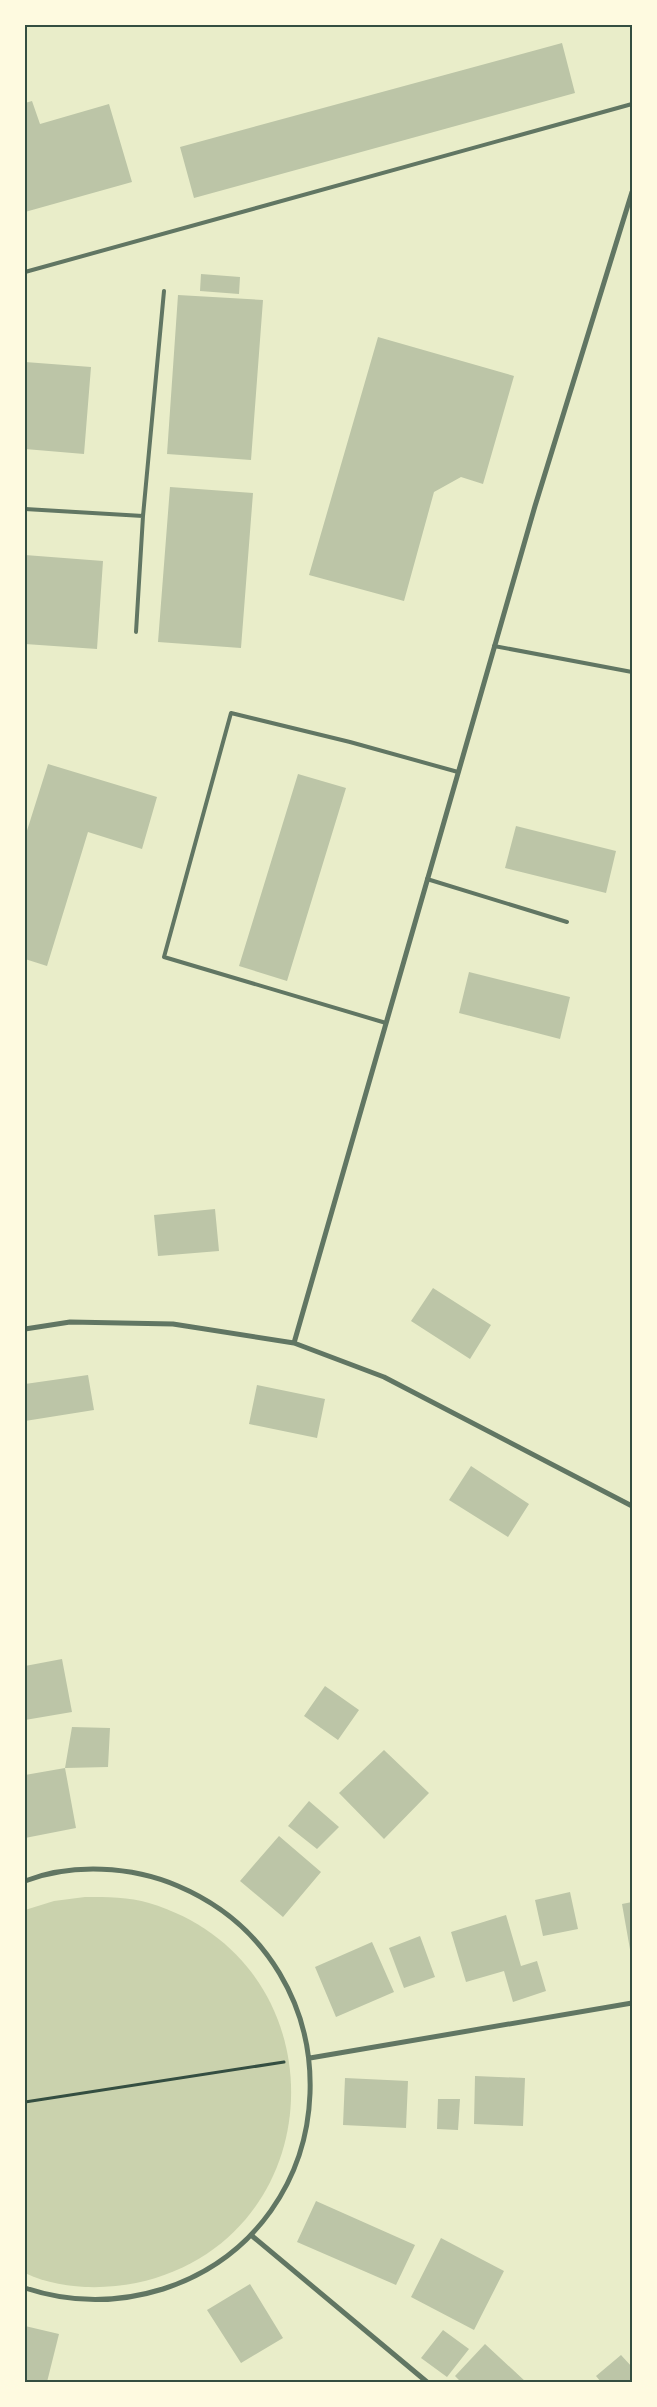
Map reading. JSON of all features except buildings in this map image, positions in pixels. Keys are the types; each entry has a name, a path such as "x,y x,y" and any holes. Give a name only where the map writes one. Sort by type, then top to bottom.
{"street":[{"path":"294,1343 535,506 632,192"},
{"path":"25,1329 70,1322 173,1324 294,1343 384,1378 632,1506"},
{"path":"25,1881 54,1873 102,1870 150,1876 198,1894 235,1920 253,1937 273,1962 293,1997 301,2020 310,2058 311,2092 309,2116 296,2164 272,2208 251,2235 219,2261 198,2274 151,2293 126,2298 92,2300 51,2296 25,2288"},
{"path":"310,2058 632,2003"},
{"path":"251,2235 427,2382"}],"lane":[{"path":"25,272 632,104"},
{"path":"136,632 143,516 164,291"},
{"path":"25,509 143,516"},
{"path":"494,646 632,672"},
{"path":"386,1023 164,957 231,712 458,772"},
{"path":"427,879 567,922"}],"path":[{"path":"25,2102 310,2058"}],"green space":[{"path":"85,1897 126,1898 149,1903 213,1935 258,1981 284,2038 291,2099 280,2159 250,2214 202,2257 136,2283 109,2287 65,2285 25,2273 25,1910 54,1901"}]}
